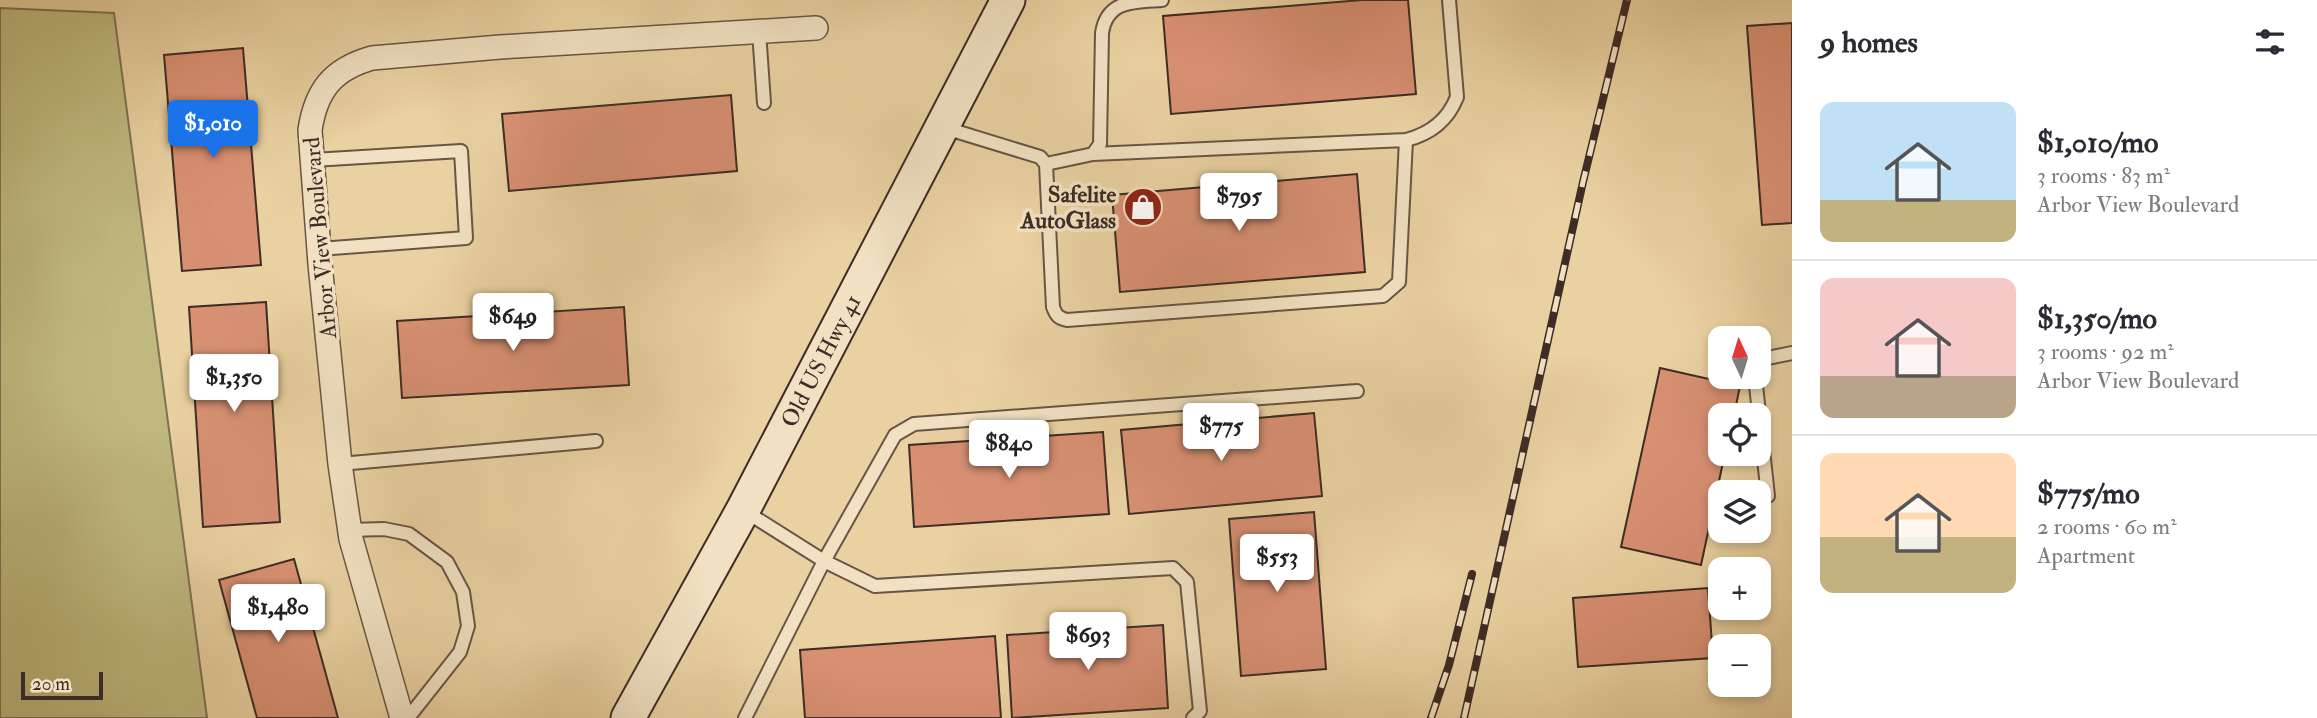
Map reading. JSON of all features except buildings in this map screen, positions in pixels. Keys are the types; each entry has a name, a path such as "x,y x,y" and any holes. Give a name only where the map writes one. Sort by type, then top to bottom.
{"street":[{"name":"Old US Hwy 41","path":"628,718 743,510 1008,0"},
{"name":"Arbor View Boulevard","path":"402,718 350,530 340,464 310,130 313,109 322,91 344,69 372,58 816,28"}],"lane":[{"path":"1093,154 1100,144 1104,21 1108,13 1126,3 1161,0"},
{"path":"1046,164 1093,154 1406,140 1420,136 1443,121 1457,97 1449,0"},
{"path":"759,31 764,103"},
{"path":"942,127 1040,157 1046,164 1053,307 1056,315 1067,320 1383,296 1399,282 1406,140"},
{"path":"313,160 461,151 466,238 319,249"},
{"path":"1771,357 1792,353"},
{"path":"1756,389 1766,480"},
{"path":"745,718 824,561 895,435 914,424 1357,391"},
{"path":"340,464 596,441"},
{"path":"743,510 824,561 874,586 1174,568 1186,582 1200,711 1193,718"},
{"path":"350,530 384,529 409,534 447,562 463,592 468,626 460,652 408,718"}],"shaded area":[{"path":"0,8 114,13 207,718 0,718"}],"railway":[{"path":"1464,718 1583,182 1627,0"},
{"path":"1431,718 1449,665 1472,574"}],"place":[{"name":"Safelite AutoGlass","path":"1143,207"}]}
